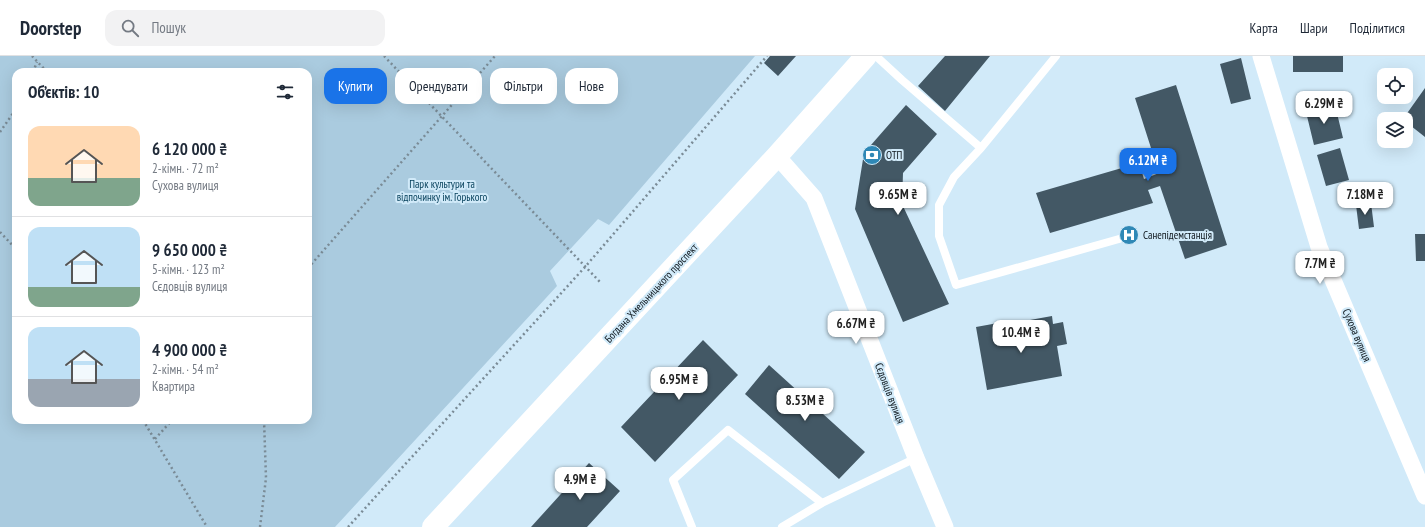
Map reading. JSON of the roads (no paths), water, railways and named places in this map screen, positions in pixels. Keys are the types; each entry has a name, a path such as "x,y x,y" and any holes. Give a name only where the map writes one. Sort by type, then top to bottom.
{"highway":[{"name":"Богдана Хмельницького проспект","path":"442,524 866,56"}],"street":[{"name":"Сухова вулиця","path":"1261,56 1319,247 1425,496"},
{"name":"Сєдовців вулиця","path":"777,156 814,198 916,458 945,527"}],"lane":[{"path":"876,56 981,148"},
{"path":"1056,56 981,148 954,177 939,205 939,236 956,285 1119,239"},
{"path":"692,527 673,480 728,430 822,503"},
{"path":"782,527 822,503 916,458"}],"place":[{"name":"ОТП","path":"872,155"},
{"name":"Санепідемстанція","path":"1129,235"}],"park label":[{"name":"Парк культури та відпочинку ім. Горького","path":"442,190"}]}
